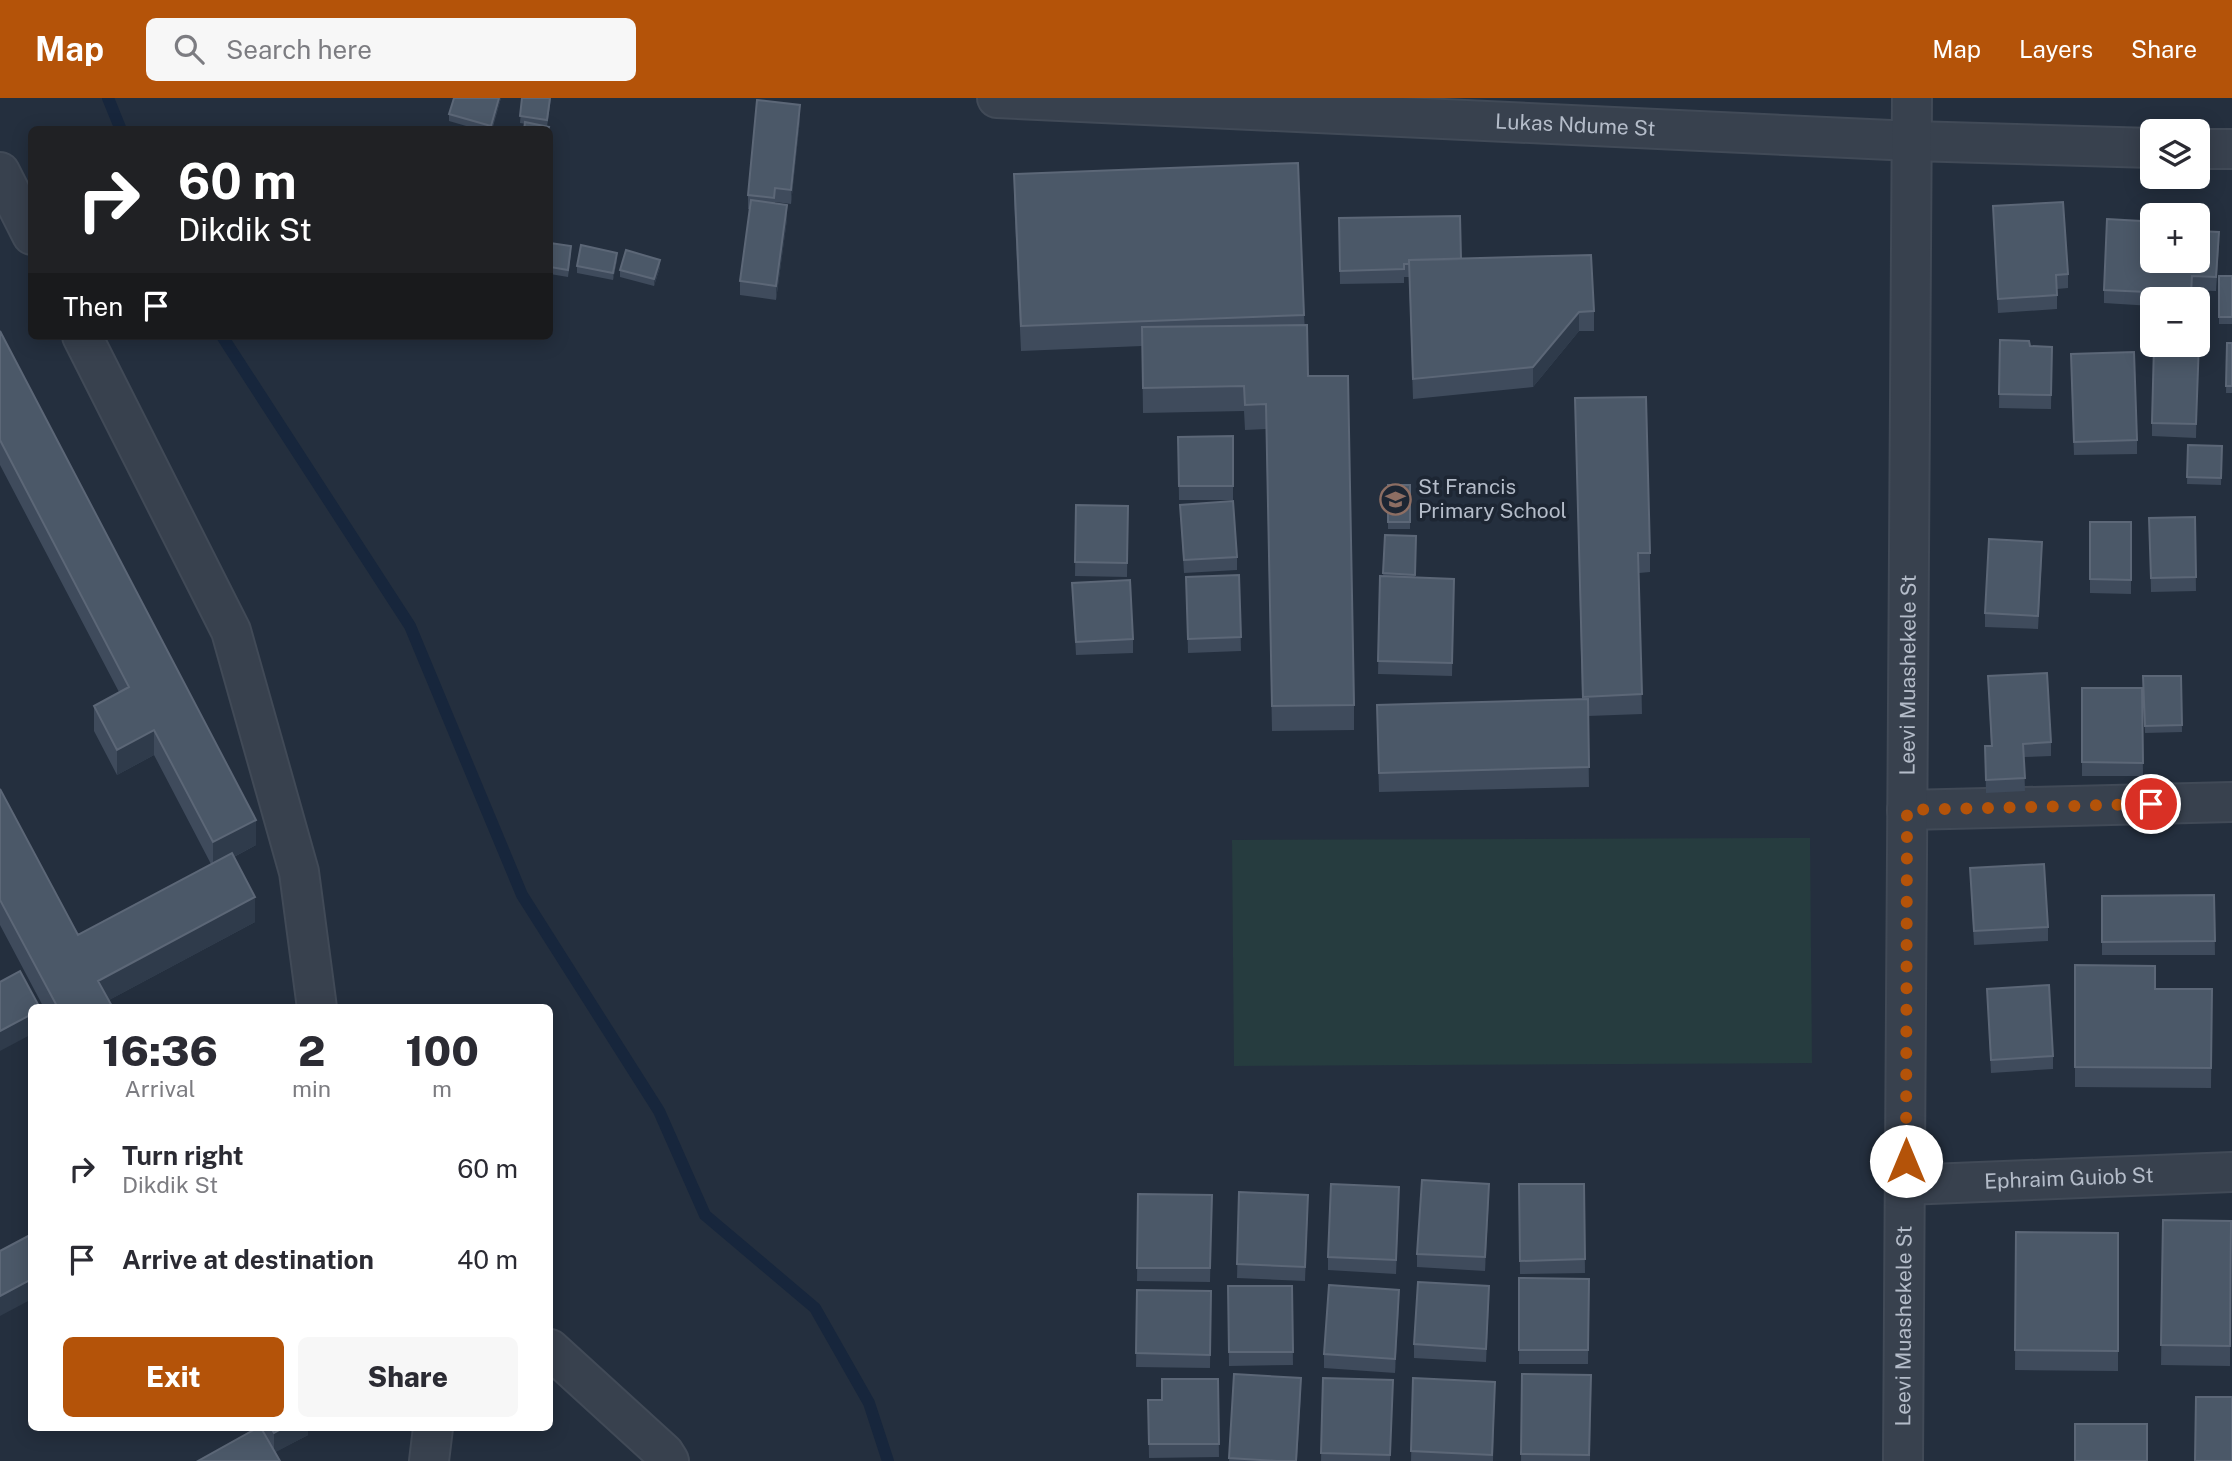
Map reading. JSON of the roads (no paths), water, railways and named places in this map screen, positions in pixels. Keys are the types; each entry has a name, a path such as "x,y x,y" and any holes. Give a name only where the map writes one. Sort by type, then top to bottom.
{"street":[{"name":"Lukas Ndume St","path":"998,98 1912,141 2140,148"},
{"name":"Leevi Muashekele St","path":"1903,1461 1912,98"},
{"path":"2210,149 2232,149"},
{"path":"0,172 28,227"},
{"path":"84,340 231,631 299,872 316,1004"},
{"path":"1907,810 2232,802"},
{"name":"Ephraim Guiob St","path":"1906,1185 2232,1172"},
{"path":"553,1352 664,1453 669,1461"},
{"path":"429,1461 433,1431"}],"waterway":[{"path":"108,98 119,126"},
{"path":"225,340 410,626 522,895 659,1111 705,1215 815,1308 869,1403 888,1461"}],"place":[{"name":"St Francis Primary School","path":"1395,499"}]}
